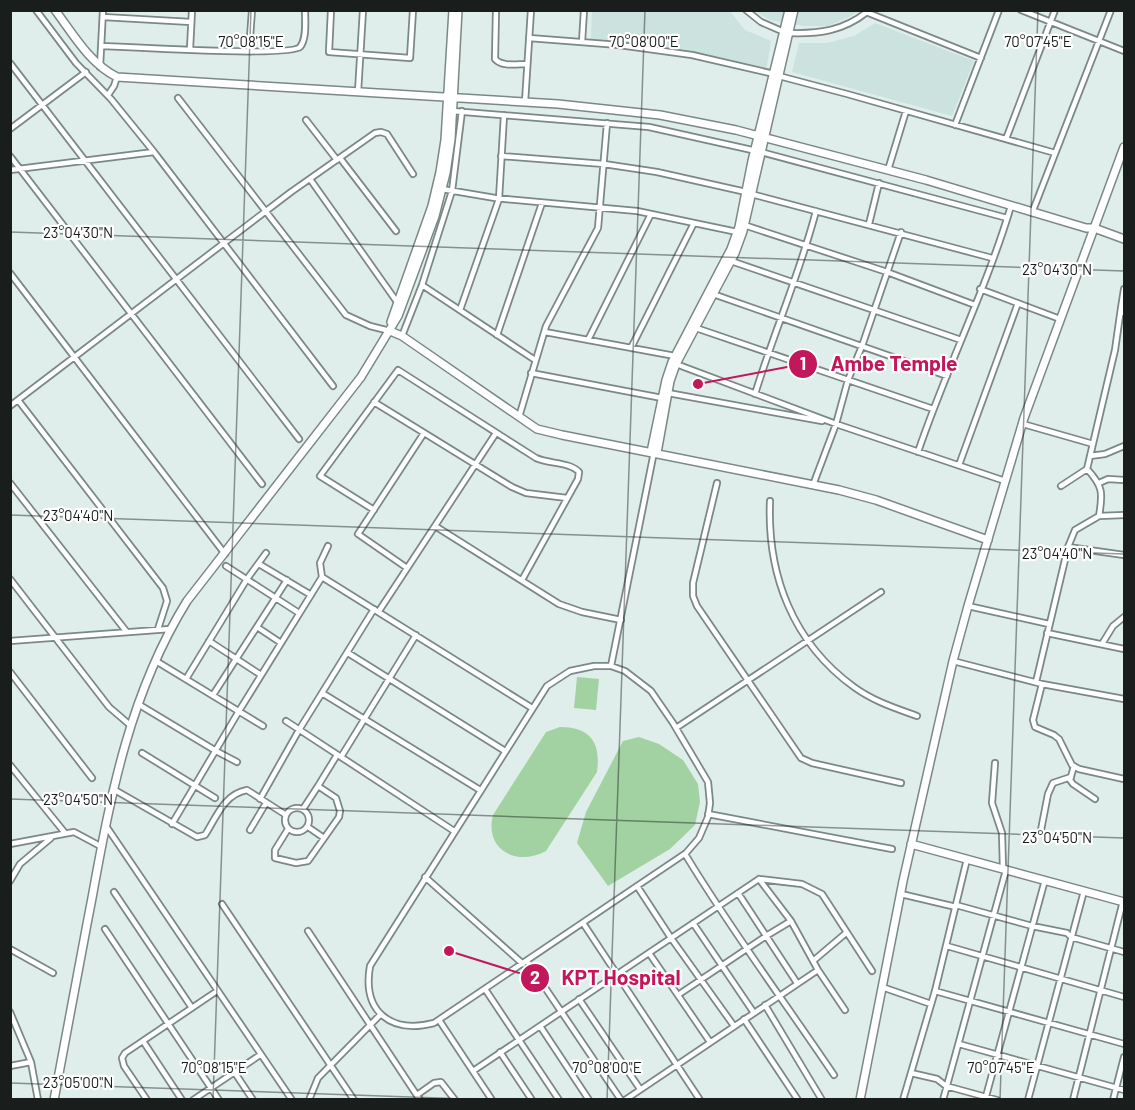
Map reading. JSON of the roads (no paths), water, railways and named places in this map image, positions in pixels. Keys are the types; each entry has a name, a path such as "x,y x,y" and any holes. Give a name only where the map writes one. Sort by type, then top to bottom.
{"street":[{"path":"36,10 76,63 108,95 154,152 333,386"},
{"path":"55,10 100,67 117,77 525,102 660,115 762,137 888,170 1125,241"},
{"path":"190,49 192,10"},
{"path":"249,51 252,10"},
{"path":"102,46 288,51 299,48 304,38 305,10"},
{"path":"331,10 329,52 410,58 413,10"},
{"path":"358,92 363,10"},
{"path":"451,98 453,10"},
{"path":"54,1100 113,789 130,725 170,629 187,601 354,386 398,316 418,265 446,173 458,10"},
{"path":"496,10 495,59 504,64 527,64"},
{"path":"525,102 531,10"},
{"path":"582,42 584,10"},
{"path":"746,10 761,22 786,32 811,34 835,30 854,22 868,11 981,58"},
{"path":"611,666 665,395 666,380 675,356 731,249 737,232 762,137 789,10"},
{"path":"786,32 794,10"},
{"path":"955,125 999,10"},
{"path":"1022,10 1125,51"},
{"path":"1006,139 1055,10"},
{"path":"1032,213 1111,10"},
{"path":"100,67 103,14 191,22"},
{"path":"529,38 620,45 692,55 776,75 1055,153"},
{"path":"10,63 299,439"},
{"path":"10,129 86,72"},
{"path":"108,95 117,77"},
{"path":"178,99 346,315 370,326 402,336 537,429 876,500 988,540"},
{"path":"450,110 649,127 758,151 1007,218"},
{"path":"390,331 432,206 450,110"},
{"path":"402,336 422,285 452,191 462,111"},
{"path":"888,170 906,111"},
{"path":"460,310 499,199 504,115"},
{"path":"306,120 396,231"},
{"path":"519,417 545,332 562,293 598,228 607,123"},
{"path":"10,406 265,212 375,133 387,134 413,174"},
{"path":"860,1100 911,844 968,606 1023,423 1091,230 1125,147"},
{"path":"10,170 154,152"},
{"path":"10,156 262,484"},
{"path":"501,156 604,164 657,172 901,232 992,258"},
{"path":"310,179 398,302"},
{"path":"868,224 879,183"},
{"path":"442,189 499,199 651,214 737,232"},
{"path":"665,395 676,364 730,261 744,225 748,193"},
{"path":"497,335 542,202"},
{"path":"918,452 1011,206"},
{"path":"755,394 807,246 816,211"},
{"path":"588,340 651,214"},
{"path":"631,348 694,223"},
{"path":"744,225 887,272 975,304"},
{"path":"813,485 901,232"},
{"path":"730,261 961,340"},
{"path":"10,273 225,554"},
{"path":"422,285 535,360"},
{"path":"980,289 1060,319"},
{"path":"1061,486 1087,469 1115,350 1125,289"},
{"path":"713,294 947,376"},
{"path":"959,465 1018,303"},
{"path":"1121,308 1125,313"},
{"path":"696,328 933,409"},
{"path":"545,332 675,356"},
{"path":"676,364 836,424 1005,481"},
{"path":"374,510 320,476 398,370 543,462 577,469 580,475 522,580"},
{"path":"531,373 836,424"},
{"path":"18,400 163,588 167,601 158,629"},
{"path":"374,402 475,465 526,493 567,498"},
{"path":"1023,423 1093,444"},
{"path":"407,568 358,535 424,433"},
{"path":"260,799 322,693 496,433"},
{"path":"1090,456 1105,454 1125,446"},
{"path":"1087,469 1100,483 1102,499 1099,516"},
{"path":"1100,483 1108,479 1125,480"},
{"path":"10,483 126,631"},
{"path":"717,483 693,583 693,596 697,606 801,758 812,763 901,783"},
{"path":"770,501 769,530 773,559 793,617 807,641 827,665 855,688 885,705 917,716"},
{"path":"1125,515 1099,516 1075,530 1068,547 1047,633 1033,720 1035,727 1059,739 1074,766 1096,774 1125,779"},
{"path":"435,526 559,604 582,612 621,620"},
{"path":"172,824 322,577 320,563 328,546"},
{"path":"1068,547 1125,555"},
{"path":"186,679 247,579 266,553"},
{"path":"259,564 311,595"},
{"path":"226,566 299,613"},
{"path":"322,577 531,708"},
{"path":"10,579 109,706 130,725"},
{"path":"213,695 287,580"},
{"path":"676,728 881,592"},
{"path":"968,606 1049,624"},
{"path":"1102,644 1113,626 1125,617"},
{"path":"257,627 281,643"},
{"path":"10,641 170,629"},
{"path":"1047,633 1125,649"},
{"path":"303,809 364,719 416,635"},
{"path":"209,641 261,675"},
{"path":"348,653 505,751"},
{"path":"156,661 263,726"},
{"path":"953,661 1039,683 1125,699"},
{"path":"594,666 611,666 625,670 651,691 708,782 710,803 699,838 685,854 439,1020 419,1027 406,1026 388,1020 375,1009 370,997 367,979 370,966 531,708 547,686 570,672 594,666"},
{"path":"10,672 92,778"},
{"path":"322,693 480,790"},
{"path":"138,704 237,762"},
{"path":"286,721 454,831"},
{"path":"142,753 215,798"},
{"path":"943,1100 1005,869 1002,833 992,803 995,763"},
{"path":"10,765 65,833"},
{"path":"1074,766 1071,777 1073,784 1095,799"},
{"path":"1041,830 1048,794 1053,783 1071,777"},
{"path":"288,829 274,850 275,858 296,863 308,861 339,817 340,811 336,798 318,786"},
{"path":"113,789 197,837 204,837 229,798 236,792 247,790 286,815"},
{"path":"250,830 266,803"},
{"path":"297,808 303,809 310,820 308,827 298,833 288,829 284,821 286,815 297,808"},
{"path":"708,814 892,849"},
{"path":"106,826 292,1100"},
{"path":"308,827 324,838"},
{"path":"10,844 65,833 77,833 102,847"},
{"path":"10,881 20,864 53,836"},
{"path":"911,844 1124,902 1073,1100"},
{"path":"685,854 717,907 834,1075"},
{"path":"903,1100 935,991 967,859"},
{"path":"425,877 525,962 623,1100 818,970"},
{"path":"759,879 791,921 818,970 845,1010"},
{"path":"473,1071 759,879 802,885 822,894 872,971"},
{"path":"986,1098 1045,880"},
{"path":"637,886 734,1026"},
{"path":"1028,1100 1084,891"},
{"path":"114,892 192,1008"},
{"path":"738,893 797,983"},
{"path":"901,894 1067,933 1071,937 1125,952"},
{"path":"222,904 354,1100"},
{"path":"678,996 791,921"},
{"path":"583,923 700,1100"},
{"path":"693,923 754,1013"},
{"path":"105,929 219,1100"},
{"path":"308,931 418,1097 434,1083 441,1082 455,1100"},
{"path":"813,961 846,933"},
{"path":"946,946 1125,997"},
{"path":"10,949 53,973"},
{"path":"649,952 710,1042"},
{"path":"882,987 931,1004"},
{"path":"485,989 559,1100"},
{"path":"147,1100 122,1062 125,1053 217,990"},
{"path":"935,991 1125,1044"},
{"path":"579,999 640,1089"},
{"path":"765,1005 822,1100"},
{"path":"10,1012 31,1062 38,1100"},
{"path":"309,1100 318,1078 381,1014"},
{"path":"744,1019 798,1100"},
{"path":"439,1020 492,1100"},
{"path":"540,1026 589,1100"},
{"path":"143,1041 182,1100"},
{"path":"959,1044 1125,1090"},
{"path":"500,1053 532,1100"},
{"path":"194,1100 260,1055"},
{"path":"1113,1100 1125,1057"},
{"path":"10,1066 31,1062"},
{"path":"235,1072 253,1100"},
{"path":"911,1073 937,1079 946,1086 997,1100"}],"place":[{"name":"Ambe Temple","path":"698,384"},
{"name":"KPT Hospital","path":"449,951"}]}
